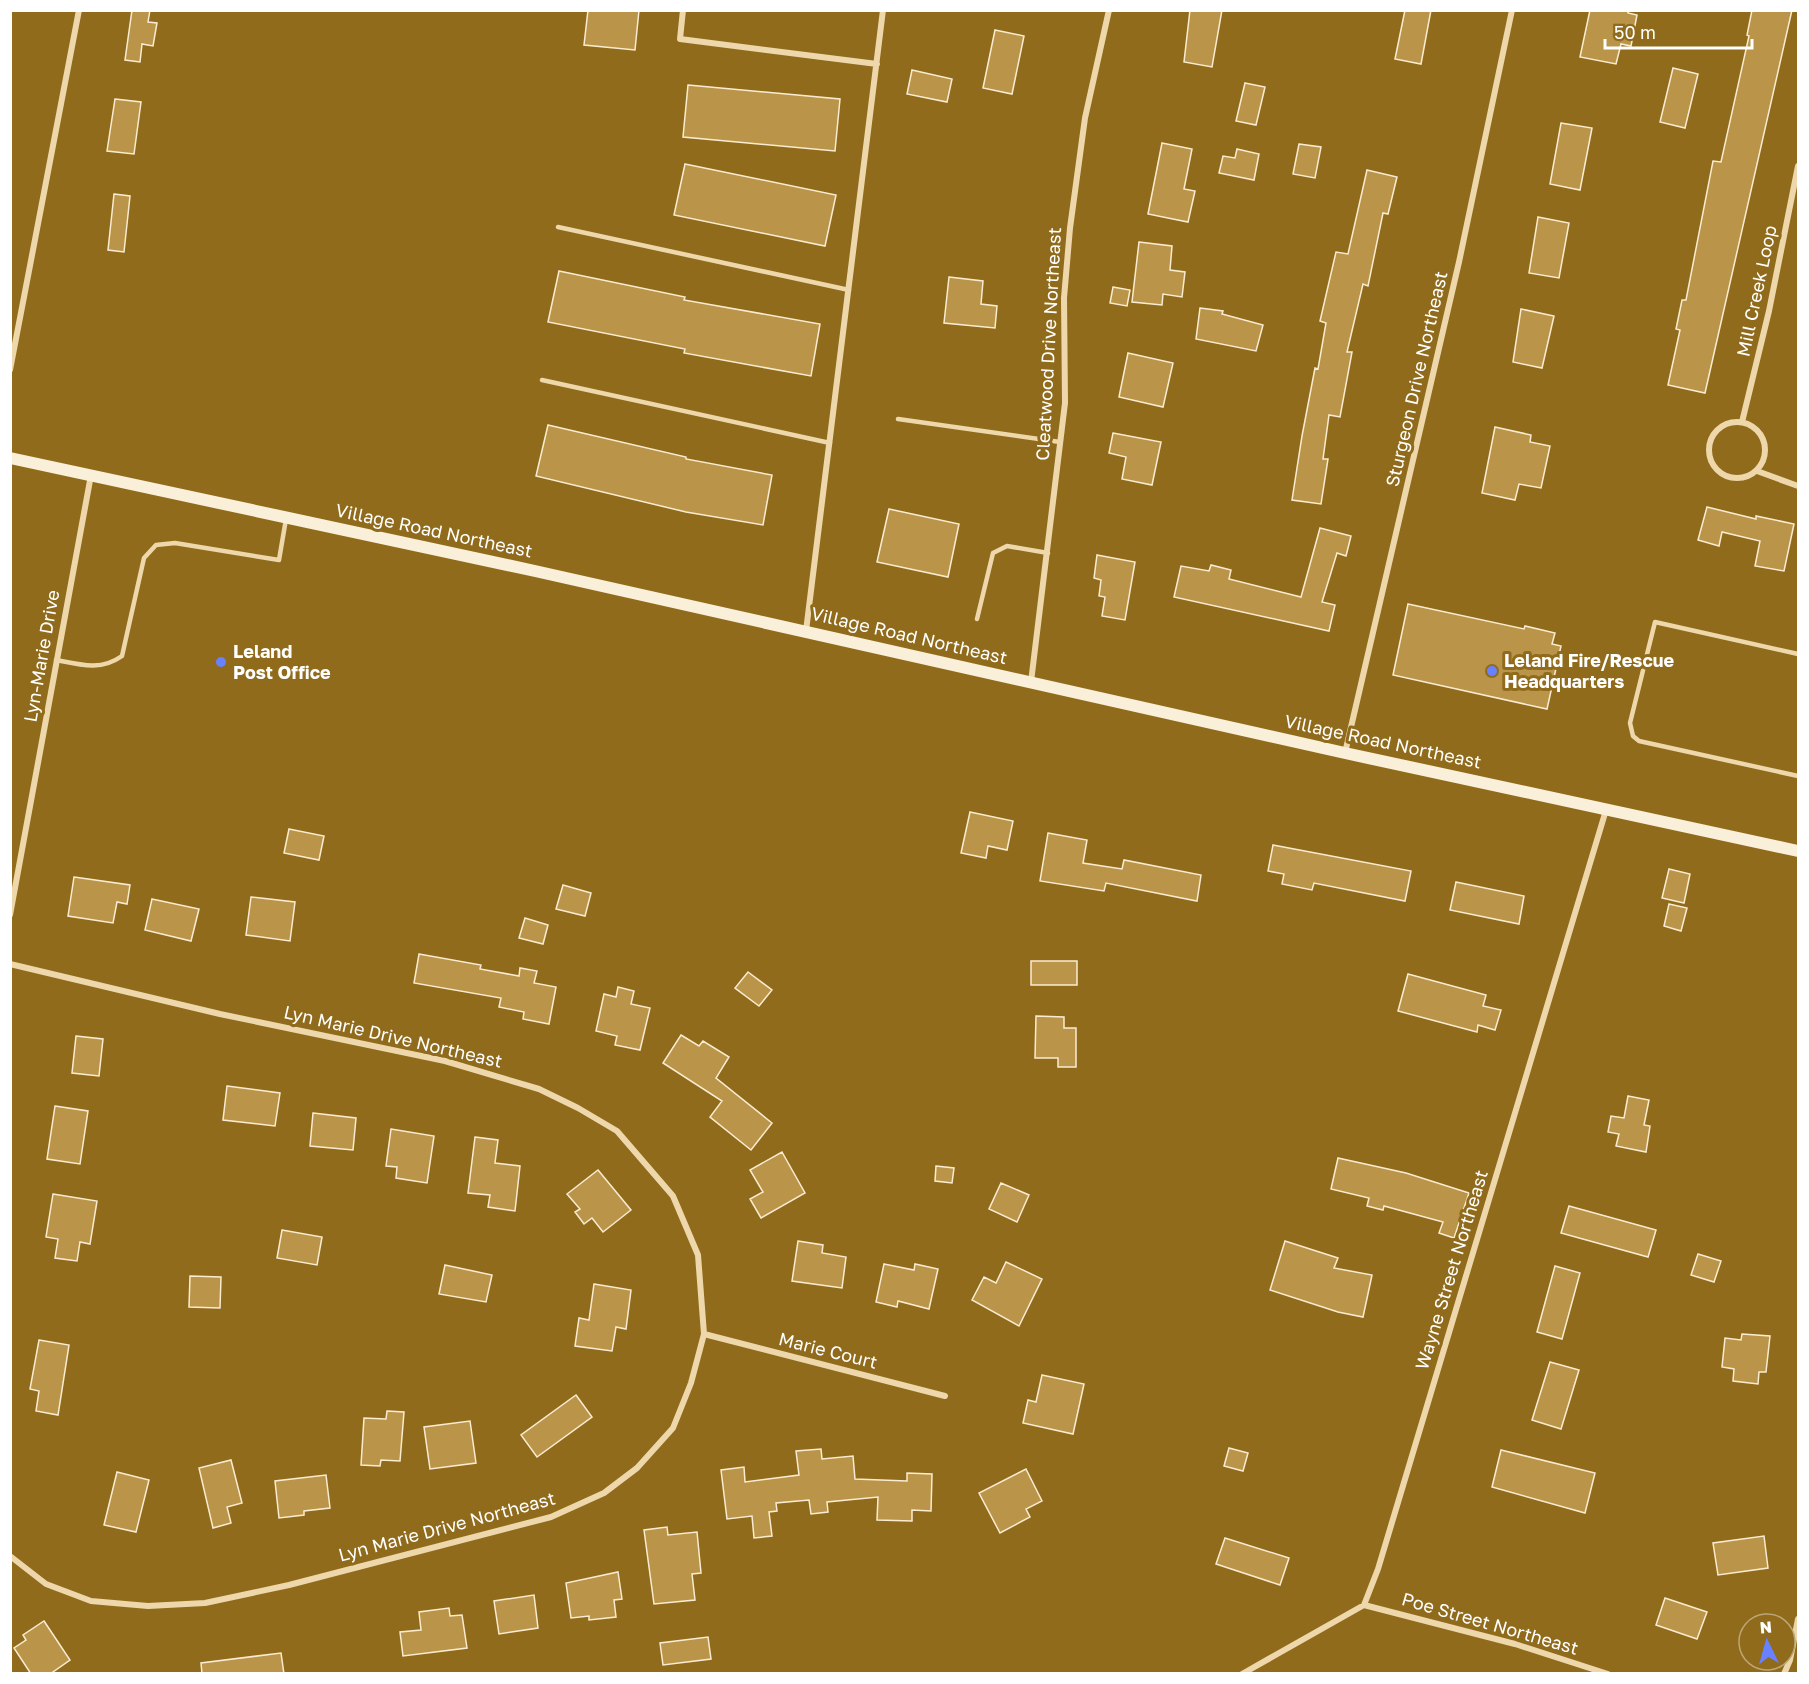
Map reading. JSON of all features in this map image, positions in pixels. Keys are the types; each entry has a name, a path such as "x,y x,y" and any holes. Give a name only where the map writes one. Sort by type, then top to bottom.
{"main road":[{"name":"Village Road Northeast","path":"10,458 806,631 1345,753 1798,851"}],"street":[{"path":"10,370 79,10"},
{"path":"683,10 680,39 877,64"},
{"path":"806,631 883,10"},
{"name":"Cleatwood Drive Northeast","path":"1031,682 1065,403 1064,298 1070,228 1085,118 1109,10"},
{"name":"Sturgeon Drive Northeast","path":"1345,753 1459,262 1512,10"},
{"name":"Mill Creek Loop","path":"1742,422 1769,311 1798,166"},
{"path":"1732,422 1742,422 1755,428 1765,446 1765,455 1757,471 1749,476 1735,479 1726,477 1715,470 1710,461 1709,442 1715,432 1732,422"},
{"path":"1757,471 1798,486"},
{"name":"Lyn-Marie Drive","path":"10,915 91,474"},
{"name":"Wayne Street Northeast","path":"1364,1605 1378,1569 1606,810"},
{"name":"Lyn Marie Drive Northeast","path":"10,964 220,1014 445,1061 539,1089 578,1108 616,1131 673,1196 698,1255 704,1334 691,1383 673,1428 637,1468 604,1493 551,1517 289,1586 205,1603 148,1606 91,1601 45,1584 10,1556"},
{"name":"Marie Court","path":"704,1334 945,1396"},
{"path":"1242,1674 1364,1605"},
{"name":"Poe Street Northeast","path":"1364,1605 1515,1644 1608,1674"},
{"path":"1784,1674 1790,1660 1798,1619"}],"lane":[{"path":"558,227 849,290"},
{"path":"542,380 830,443"},
{"path":"897,419 1060,442"},
{"path":"56,660 80,665 109,665 122,656 144,558 156,545 175,543 279,560 285,519"},
{"path":"977,619 993,553 1007,546 1048,553"},
{"path":"1798,654 1655,622 1630,723 1633,736 1639,741 1798,776"}],"building":[{"path":"132,10 150,10 148,22 157,23 153,46 142,44 140,62 125,60"},
{"path":"588,10 639,10 635,50 584,45"},
{"path":"1190,10 1222,10 1212,67 1184,62"},
{"path":"1405,10 1431,10 1421,64 1395,59"},
{"path":"1590,10 1628,10 1628,13 1637,15 1631,46 1621,44 1616,64 1580,57"},
{"path":"1752,10 1792,10 1705,393 1668,385 1680,330 1676,329 1682,300 1686,300 1713,161 1721,162 1749,36 1747,35"},
{"path":"995,30 1024,36 1012,94 983,88"},
{"path":"1673,68 1698,74 1685,128 1660,122"},
{"path":"912,70 952,79 947,102 907,94"},
{"path":"1245,83 1265,87 1256,125 1236,121"},
{"path":"688,85 840,99 835,151 683,137"},
{"path":"115,99 141,102 134,154 107,151"},
{"path":"1561,123 1592,128 1580,190 1550,184"},
{"path":"1162,143 1192,149 1184,189 1195,191 1188,222 1148,214"},
{"path":"1299,144 1321,147 1315,178 1293,174"},
{"path":"1237,149 1259,154 1254,180 1219,173 1223,156 1235,158"},
{"path":"685,164 836,195 825,246 674,215"},
{"path":"1367,170 1397,177 1388,214 1383,213 1368,286 1363,284 1347,352 1352,352 1340,417 1329,415 1323,459 1328,459 1321,504 1292,500 1315,368 1318,369 1326,323 1320,321 1336,252 1348,254"},
{"path":"114,194 130,196 124,252 108,250"},
{"path":"1538,217 1569,223 1559,278 1529,273"},
{"path":"1139,242 1172,246 1170,270 1185,272 1182,297 1163,294 1162,305 1132,302"},
{"path":"559,271 685,297 684,300 820,324 811,376 684,353 685,349 548,322"},
{"path":"949,277 983,281 981,304 997,306 995,328 944,323"},
{"path":"1113,287 1130,290 1127,306 1110,303"},
{"path":"1200,308 1223,311 1222,314 1263,325 1256,351 1196,339"},
{"path":"1521,309 1554,316 1542,368 1513,362"},
{"path":"1128,353 1173,363 1163,407 1119,397"},
{"path":"548,425 686,457 686,459 772,475 763,525 686,512 536,476"},
{"path":"1495,427 1531,435 1530,442 1550,446 1541,488 1519,484 1515,500 1482,493"},
{"path":"1113,433 1161,442 1152,485 1122,479 1126,457 1109,453"},
{"path":"1707,507 1756,519 1756,516 1794,524 1784,571 1755,566 1760,541 1722,532 1719,546 1698,540"},
{"path":"889,509 959,524 948,577 877,562"},
{"path":"1320,528 1351,536 1346,556 1337,553 1322,602 1335,605 1329,631 1174,597 1181,566 1209,571 1211,565 1231,570 1229,579 1301,597"},
{"path":"1097,555 1135,562 1125,620 1102,616 1105,597 1099,596 1101,580 1094,578"},
{"path":"1408,604 1524,629 1525,626 1555,633 1552,644 1561,646 1547,709 1393,675"},
{"path":"970,812 1013,821 1007,850 988,846 986,858 961,853"},
{"path":"289,829 324,836 319,860 284,853"},
{"path":"1048,833 1087,840 1083,863 1122,869 1124,860 1201,875 1197,901 1106,883 1104,891 1040,881"},
{"path":"1273,845 1411,871 1405,901 1314,883 1312,890 1282,884 1284,874 1268,871"},
{"path":"1669,869 1690,874 1684,903 1662,898"},
{"path":"74,877 130,885 127,904 117,902 113,923 68,916"},
{"path":"1456,882 1524,896 1519,924 1450,910"},
{"path":"563,885 591,893 585,916 556,909"},
{"path":"251,897 295,902 290,941 246,935"},
{"path":"152,899 199,909 191,941 145,930"},
{"path":"1669,904 1687,908 1681,931 1664,926"},
{"path":"525,918 548,925 543,944 519,938"},
{"path":"419,954 481,965 480,969 519,976 520,968 537,971 534,983 556,987 549,1024 523,1019 524,1012 499,1007 501,998 414,983"},
{"path":"1031,961 1077,961 1077,985 1031,985"},
{"path":"748,972 772,990 759,1006 735,988"},
{"path":"1408,974 1486,995 1483,1006 1501,1010 1495,1030 1478,1025 1477,1032 1398,1011"},
{"path":"618,987 634,991 631,1004 650,1008 640,1050 615,1045 617,1036 596,1031 604,994 616,997"},
{"path":"1036,1016 1064,1017 1064,1028 1076,1028 1076,1067 1058,1067 1058,1058 1035,1058"},
{"path":"681,1035 699,1046 703,1041 729,1057 716,1078 772,1123 751,1150 710,1117 722,1101 663,1063"},
{"path":"76,1036 103,1039 99,1076 72,1073"},
{"path":"227,1086 280,1093 275,1126 223,1120"},
{"path":"1628,1096 1649,1100 1644,1125 1650,1126 1646,1152 1616,1146 1619,1134 1608,1132 1611,1116 1624,1118"},
{"path":"55,1106 88,1111 80,1164 47,1159"},
{"path":"313,1113 356,1118 353,1150 310,1146"},
{"path":"391,1129 434,1136 427,1183 396,1178 397,1167 386,1166"},
{"path":"475,1137 498,1140 495,1163 520,1166 515,1211 488,1207 490,1195 468,1193"},
{"path":"782,1152 805,1193 761,1218 750,1199 763,1192 750,1170"},
{"path":"1338,1158 1406,1173 1469,1193 1454,1238 1439,1233 1443,1222 1384,1206 1383,1210 1367,1206 1369,1198 1331,1189"},
{"path":"936,1166 954,1168 952,1183 935,1181"},
{"path":"598,1170 631,1210 603,1232 592,1218 584,1224 575,1212 580,1209 567,1194"},
{"path":"1001,1183 1029,1195 1017,1222 989,1209"},
{"path":"53,1194 97,1201 90,1244 80,1242 77,1261 55,1258 58,1239 46,1237"},
{"path":"1569,1206 1656,1230 1648,1257 1561,1233"},
{"path":"282,1230 322,1237 317,1265 277,1258"},
{"path":"798,1241 823,1245 822,1253 846,1257 842,1288 792,1281"},
{"path":"1285,1241 1338,1258 1334,1268 1372,1275 1363,1317 1338,1312 1270,1290"},
{"path":"1698,1254 1721,1261 1714,1282 1691,1275"},
{"path":"1006,1262 1042,1279 1019,1326 972,1300 984,1277 996,1283"},
{"path":"884,1264 914,1270 915,1264 938,1269 929,1309 898,1301 897,1307 876,1302"},
{"path":"445,1265 492,1275 486,1302 439,1294"},
{"path":"1555,1266 1580,1273 1562,1339 1537,1332"},
{"path":"190,1276 221,1277 220,1308 189,1307"},
{"path":"594,1284 631,1290 626,1329 616,1327 612,1351 575,1346 579,1318 589,1320"},
{"path":"1742,1334 1770,1336 1766,1372 1759,1372 1758,1384 1733,1381 1734,1369 1722,1367 1725,1338 1741,1340"},
{"path":"39,1340 69,1345 58,1415 36,1411 39,1391 30,1389"},
{"path":"1550,1362 1579,1370 1561,1429 1532,1420"},
{"path":"1042,1375 1084,1384 1073,1434 1023,1423 1028,1400 1036,1402"},
{"path":"576,1395 592,1417 537,1457 521,1435"},
{"path":"387,1411 404,1412 400,1461 381,1460 380,1466 361,1465 364,1418 386,1419"},
{"path":"470,1421 476,1463 430,1469 424,1427"},
{"path":"1229,1448 1248,1453 1243,1471 1224,1466"},
{"path":"821,1449 822,1459 853,1456 855,1479 907,1481 907,1473 932,1474 931,1511 912,1510 912,1521 877,1520 878,1497 827,1502 828,1512 811,1514 809,1500 776,1503 777,1511 769,1512 772,1536 754,1538 752,1516 727,1519 721,1470 744,1467 745,1482 799,1475 796,1451"},
{"path":"1501,1450 1595,1473 1585,1513 1492,1487"},
{"path":"231,1460 242,1503 227,1507 231,1523 213,1528 199,1468"},
{"path":"1026,1469 1042,1501 1026,1509 1030,1517 1000,1533 979,1493"},
{"path":"117,1472 149,1480 136,1532 104,1525"},
{"path":"326,1475 330,1508 304,1511 304,1515 279,1518 275,1481"},
{"path":"667,1527 668,1535 697,1532 701,1573 692,1574 695,1600 654,1604 644,1530"},
{"path":"1764,1536 1768,1568 1718,1575 1713,1543"},
{"path":"1225,1538 1289,1558 1280,1585 1216,1564"},
{"path":"618,1572 622,1599 614,1600 616,1617 589,1620 589,1616 571,1618 566,1583"},
{"path":"534,1595 538,1628 499,1634 494,1601"},
{"path":"1665,1598 1707,1612 1697,1639 1656,1625"},
{"path":"449,1608 450,1616 462,1615 467,1648 403,1656 400,1632 421,1630 419,1612"},
{"path":"44,1621 70,1660 50,1674 31,1674 14,1648 26,1640 23,1635"},
{"path":"708,1637 711,1659 663,1665 660,1643"},
{"path":"281,1653 284,1674 202,1674 201,1663"}],"place":[{"name":"Leland Post Office","path":"221,662"},
{"name":"Leland Fire/Rescue Headquarters","path":"1492,671"}]}
